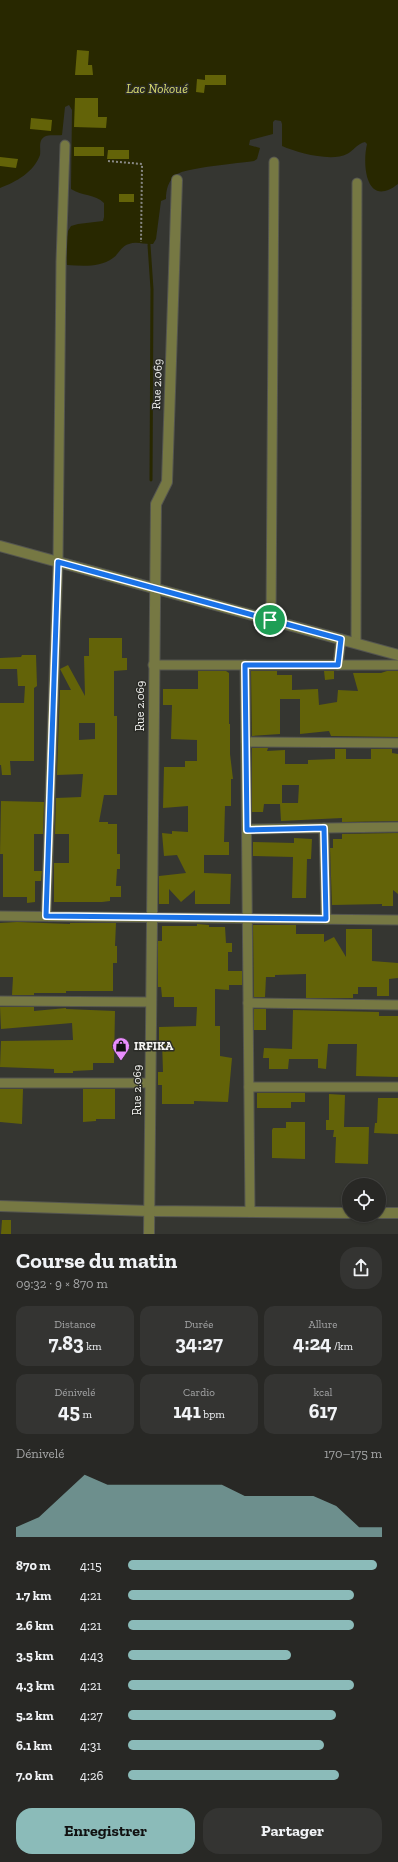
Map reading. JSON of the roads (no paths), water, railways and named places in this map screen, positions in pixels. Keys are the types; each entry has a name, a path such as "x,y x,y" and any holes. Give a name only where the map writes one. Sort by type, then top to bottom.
{"street":[{"path":"46,916 58,562 61,262 65,145"},
{"path":"270,620 274,162"},
{"name":"Rue 2.069","path":"149,1234 153,665 156,504 167,482 177,180"},
{"path":"356,643 357,183"},
{"path":"0,546 398,655"},
{"path":"338,665 341,639"},
{"path":"153,665 398,665"},
{"path":"245,665 250,1212"},
{"path":"246,742 398,743"},
{"path":"247,830 398,827"},
{"path":"324,828 326,919"},
{"path":"0,916 398,920"},
{"path":"0,1001 151,1002"},
{"path":"248,1003 398,1005"},
{"path":"0,1083 150,1083"},
{"path":"249,1087 398,1087"},
{"path":"0,1206 149,1211 342,1213"},
{"path":"386,1213 398,1214"}],"water":[{"name":"Lac Nokoué","path":"0,0 398,0 398,184 387,190 379,191 373,188 366,172 365,163 367,144 365,142 347,154 340,156 324,157 305,154 282,146 282,124 281,121 275,120 273,122 273,134 250,140 249,145 260,148 257,159 254,161 191,170 177,174 171,179 166,192 166,199 161,201 156,239 153,244 129,244 124,246 113,258 96,265 67,265 65,249 68,231 71,226 78,224 103,221 104,203 97,198 71,189 72,110 69,105 65,107 62,135 44,137 40,143 40,155 29,171 24,176 0,188"}],"waterway":[{"path":"149,245 152,289 151,480"}],"place":[{"name":"IRFIKA","path":"121,1061"}]}
